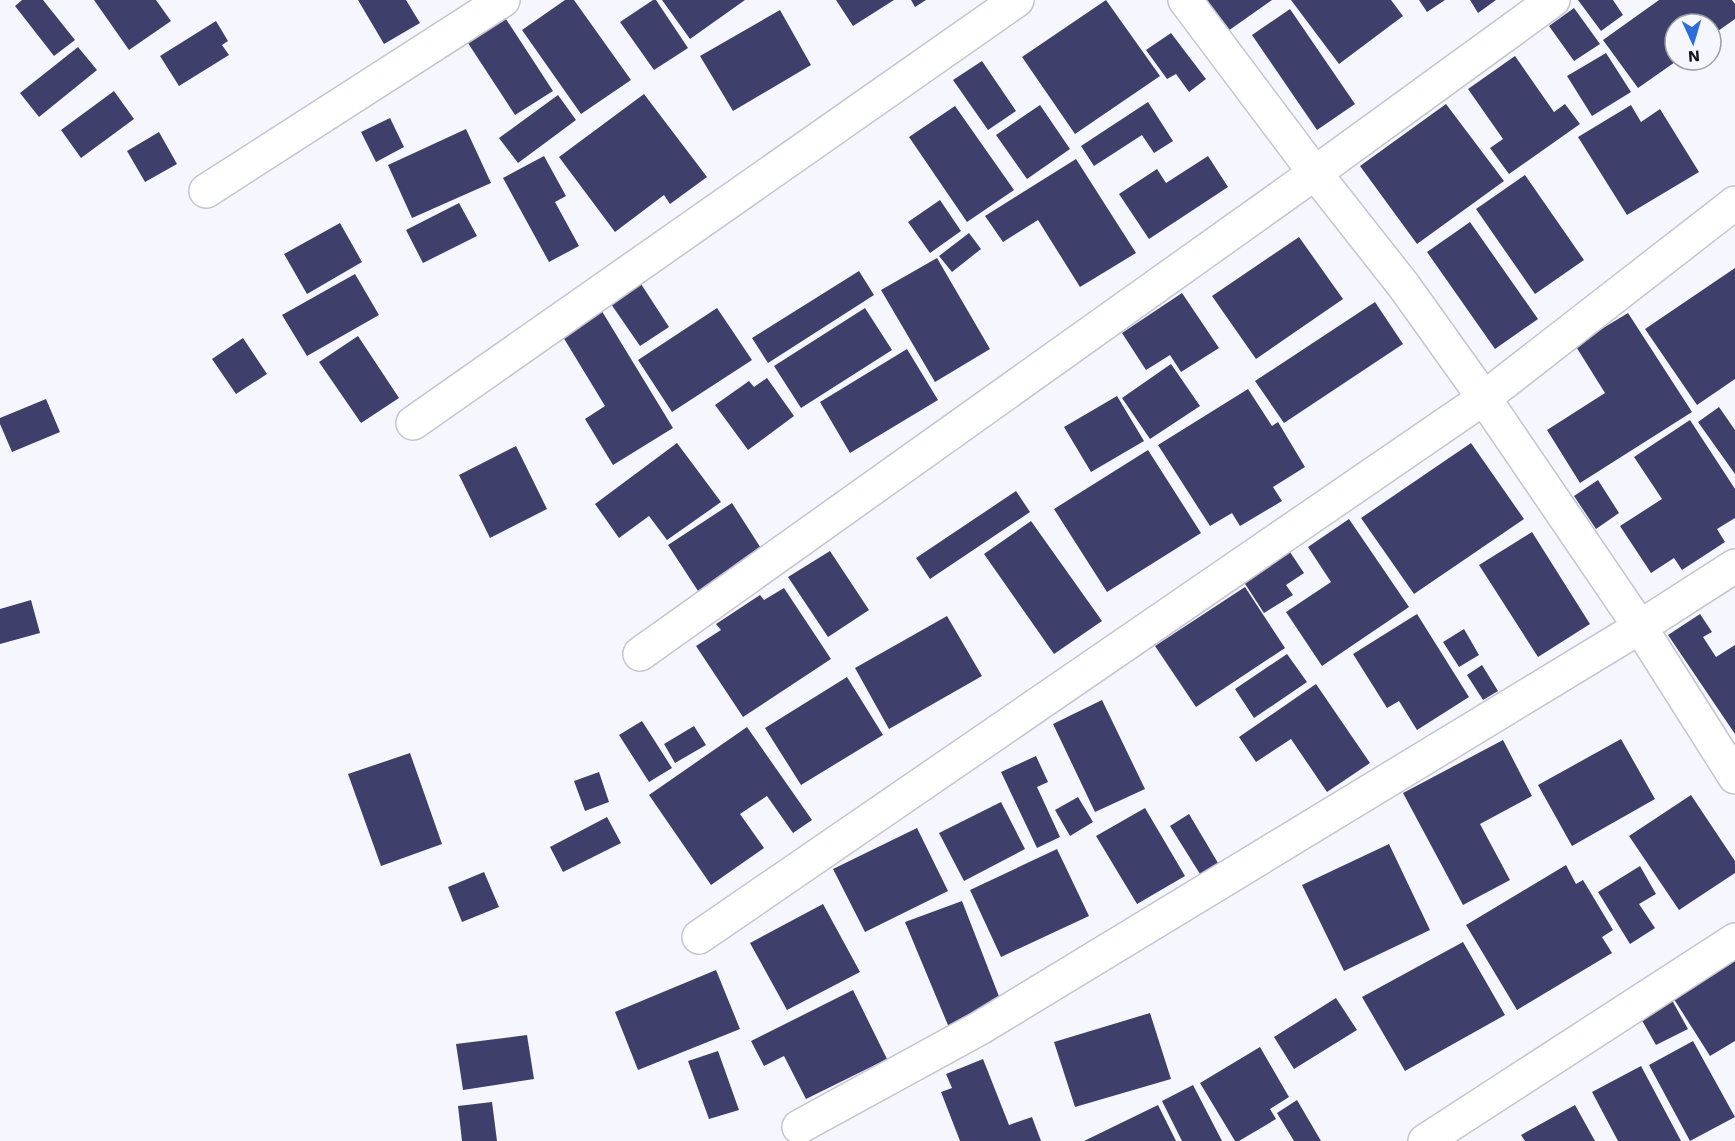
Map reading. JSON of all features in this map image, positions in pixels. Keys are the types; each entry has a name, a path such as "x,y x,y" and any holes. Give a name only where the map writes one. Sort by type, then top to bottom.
{"street":[{"path":"206,191 503,0"},
{"path":"413,423 1017,0"},
{"path":"1185,0 1315,173 1404,286 1484,398 1640,627 1735,777"},
{"path":"640,654 1315,173 1553,0"},
{"path":"699,937 1484,398 1735,203"},
{"path":"799,1127 980,1028 1640,627 1735,566"},
{"path":"1425,1141 1735,940"}],"building":[{"path":"22,0 43,0 75,40 54,56 15,6"},
{"path":"94,0 156,0 171,21 129,50"},
{"path":"358,0 406,0 420,23 384,44"},
{"path":"565,0 574,0 631,80 581,114 522,30"},
{"path":"656,0 688,48 654,70 620,22"},
{"path":"662,0 745,0 690,39"},
{"path":"836,0 894,0 853,26"},
{"path":"911,0 926,0 915,7"},
{"path":"1106,0 1160,76 1075,134 1022,57"},
{"path":"1206,0 1272,0 1228,31"},
{"path":"1291,0 1391,0 1403,16 1339,64"},
{"path":"1419,0 1445,0 1427,12"},
{"path":"1470,0 1496,0 1478,13"},
{"path":"1578,0 1613,0 1623,15 1601,31"},
{"path":"1659,0 1732,0 1735,4 1735,19 1723,28 1723,12 1663,12 1663,70 1638,88 1603,40"},
{"path":"1574,8 1600,44 1574,61 1549,26"},
{"path":"1290,9 1355,104 1317,130 1252,35"},
{"path":"780,10 811,65 733,111 700,56"},
{"path":"504,16 553,91 515,115 466,40"},
{"path":"216,21 228,41 222,45 229,55 179,86 160,56"},
{"path":"1171,33 1206,79 1189,92 1176,74 1167,79 1146,50"},
{"path":"78,47 97,70 39,117 20,93"},
{"path":"1606,53 1631,92 1592,116 1567,76"},
{"path":"1515,56 1554,112 1565,104 1580,124 1509,174 1490,148 1503,139 1468,89"},
{"path":"982,61 1016,111 988,130 953,80"},
{"path":"114,91 134,119 81,158 61,130"},
{"path":"644,94 707,177 670,204 664,195 615,232 559,157"},
{"path":"558,95 576,120 518,163 499,138"},
{"path":"1148,102 1173,141 1154,153 1142,135 1094,166 1081,146"},
{"path":"1446,104 1504,181 1417,244 1360,166"},
{"path":"1040,105 1070,149 1027,179 996,135"},
{"path":"1631,105 1641,122 1660,109 1699,172 1627,215 1578,137"},
{"path":"955,106 1014,190 967,222 909,137"},
{"path":"390,118 404,147 376,162 361,132"},
{"path":"466,129 491,183 412,218 388,165"},
{"path":"159,132 177,164 145,182 127,151"},
{"path":"544,156 566,196 555,202 579,246 549,262 503,178"},
{"path":"1208,156 1228,187 1149,239 1119,194 1157,169 1166,183"},
{"path":"1076,159 1136,253 1080,287 1038,220 1003,242 985,216"},
{"path":"1525,175 1584,260 1535,294 1476,209"},
{"path":"940,200 961,231 930,253 908,222"},
{"path":"459,203 477,236 423,263 406,230"},
{"path":"1470,222 1538,319 1495,349 1427,252"},
{"path":"340,223 362,262 307,294 284,254"},
{"path":"969,233 981,249 952,272 939,256"},
{"path":"1299,237 1343,299 1256,359 1212,296"},
{"path":"937,258 990,349 935,382 881,290"},
{"path":"1735,268 1735,379 1697,405 1645,329"},
{"path":"859,271 874,295 768,363 752,338"},
{"path":"355,274 379,315 307,356 282,315"},
{"path":"641,284 669,327 640,346 611,304"},
{"path":"1182,293 1219,348 1181,372 1170,355 1146,370 1122,333"},
{"path":"1375,302 1403,344 1284,423 1255,381"},
{"path":"600,308 673,428 613,465 585,419 605,406 560,332"},
{"path":"717,308 752,360 672,412 638,360"},
{"path":"865,308 892,350 801,408 774,366"},
{"path":"1628,313 1692,412 1580,483 1547,430 1605,393 1575,345"},
{"path":"358,336 399,398 361,423 319,362"},
{"path":"243,338 267,374 236,394 212,359"},
{"path":"907,349 938,400 850,453 820,402"},
{"path":"1171,364 1200,406 1150,439 1122,398"},
{"path":"767,378 794,416 748,450 715,405 749,381 754,387"},
{"path":"1248,389 1272,426 1278,422 1305,467 1273,487 1282,501 1240,526 1232,513 1210,526 1158,445"},
{"path":"1117,396 1144,441 1091,472 1064,427"},
{"path":"46,399 60,432 12,452 0,424 0,418"},
{"path":"1719,407 1735,430 1735,474 1698,422"},
{"path":"1690,420 1735,489 1735,518 1717,529 1725,542 1682,570 1674,558 1651,573 1620,526 1662,499 1634,457"},
{"path":"677,443 721,502 667,540 649,516 619,538 595,504"},
{"path":"1471,443 1524,519 1414,594 1361,518"},
{"path":"516,446 547,509 490,538 459,475"},
{"path":"1148,450 1201,533 1107,592 1054,509"},
{"path":"1598,480 1619,513 1596,529 1574,496"},
{"path":"1016,491 1030,512 930,579 916,558"},
{"path":"732,503 764,553 700,594 668,545"},
{"path":"1349,519 1409,607 1322,666 1286,612 1331,582 1308,547"},
{"path":"1031,521 1102,621 1054,654 984,554"},
{"path":"1532,532 1590,624 1538,657 1479,565"},
{"path":"1286,546 1304,573 1286,585 1293,595 1264,613 1240,576"},
{"path":"830,551 869,610 828,637 788,577"},
{"path":"1245,587 1285,648 1196,707 1155,646"},
{"path":"784,588 831,659 743,717 696,646 721,630 716,624 760,595 764,600"},
{"path":"31,600 40,633 0,644 0,609"},
{"path":"1417,614 1469,697 1417,730 1399,701 1387,708 1353,654"},
{"path":"1700,614 1712,632 1703,637 1716,657 1735,645 1735,734 1668,635"},
{"path":"947,616 982,676 889,729 855,668"},
{"path":"1464,629 1479,655 1459,667 1443,642"},
{"path":"1287,654 1307,682 1254,718 1235,689"},
{"path":"1482,665 1498,691 1483,700 1467,675"},
{"path":"847,677 883,735 801,785 765,728"},
{"path":"1316,684 1370,763 1327,792 1291,739 1256,762 1239,737"},
{"path":"1102,700 1145,789 1095,812 1053,724"},
{"path":"642,721 672,768 649,782 619,735"},
{"path":"694,726 706,745 675,763 664,744"},
{"path":"747,727 812,820 793,833 767,796 740,814 764,848 711,885 649,795"},
{"path":"1621,739 1655,799 1572,846 1538,785"},
{"path":"1503,740 1532,796 1480,824 1510,880 1463,905 1403,793"},
{"path":"410,753 442,844 381,866 348,774"},
{"path":"1036,756 1048,782 1037,787 1060,837 1037,848 1001,772"},
{"path":"599,772 609,802 585,811 574,781"},
{"path":"1691,795 1735,861 1735,873 1679,910 1629,836"},
{"path":"1078,797 1093,822 1070,836 1055,810"},
{"path":"1001,802 1025,849 964,881 939,833"},
{"path":"1145,808 1185,876 1137,904 1096,836"},
{"path":"1189,814 1218,863 1200,874 1170,826"},
{"path":"607,817 621,843 563,872 550,847"},
{"path":"917,828 948,891 865,932 833,869"},
{"path":"1389,844 1430,930 1344,971 1302,885"},
{"path":"1057,849 1089,916 1001,957 970,890"},
{"path":"1566,865 1576,884 1583,880 1613,930 1602,937 1612,953 1517,1010 1466,925"},
{"path":"1640,866 1656,894 1639,904 1655,928 1630,944 1598,892"},
{"path":"484,872 499,907 462,922 448,887"},
{"path":"962,901 1000,999 950,1030 905,922"},
{"path":"823,904 860,972 787,1010 750,943"},
{"path":"1463,942 1505,1015 1405,1071 1362,997"},
{"path":"1735,958 1735,1041 1710,1056 1672,996"},
{"path":"716,970 740,1029 638,1070 615,1012"},
{"path":"853,990 887,1059 806,1099 784,1056 764,1066 751,1041"},
{"path":"1668,993 1688,1029 1656,1045 1636,1010"},
{"path":"1336,998 1357,1030 1294,1069 1274,1037"},
{"path":"1150,1013 1171,1079 1075,1107 1054,1042"},
{"path":"527,1035 534,1079 463,1090 456,1044"},
{"path":"1693,1041 1735,1117 1690,1141 1649,1065"},
{"path":"1260,1047 1289,1097 1270,1109 1276,1119 1239,1141 1235,1141 1200,1083"},
{"path":"718,1051 739,1110 709,1119 688,1061"},
{"path":"983,1059 1009,1125 1032,1117 1041,1141 960,1141 941,1092 952,1088 946,1074"},
{"path":"1641,1066 1681,1141 1618,1141 1592,1092"},
{"path":"1193,1085 1222,1141 1182,1141 1162,1101"},
{"path":"1297,1100 1321,1141 1294,1141 1277,1113"},
{"path":"492,1102 497,1141 462,1141 458,1106"},
{"path":"1158,1105 1176,1141 1084,1141"},
{"path":"1575,1105 1595,1141 1525,1141 1521,1135"}]}
